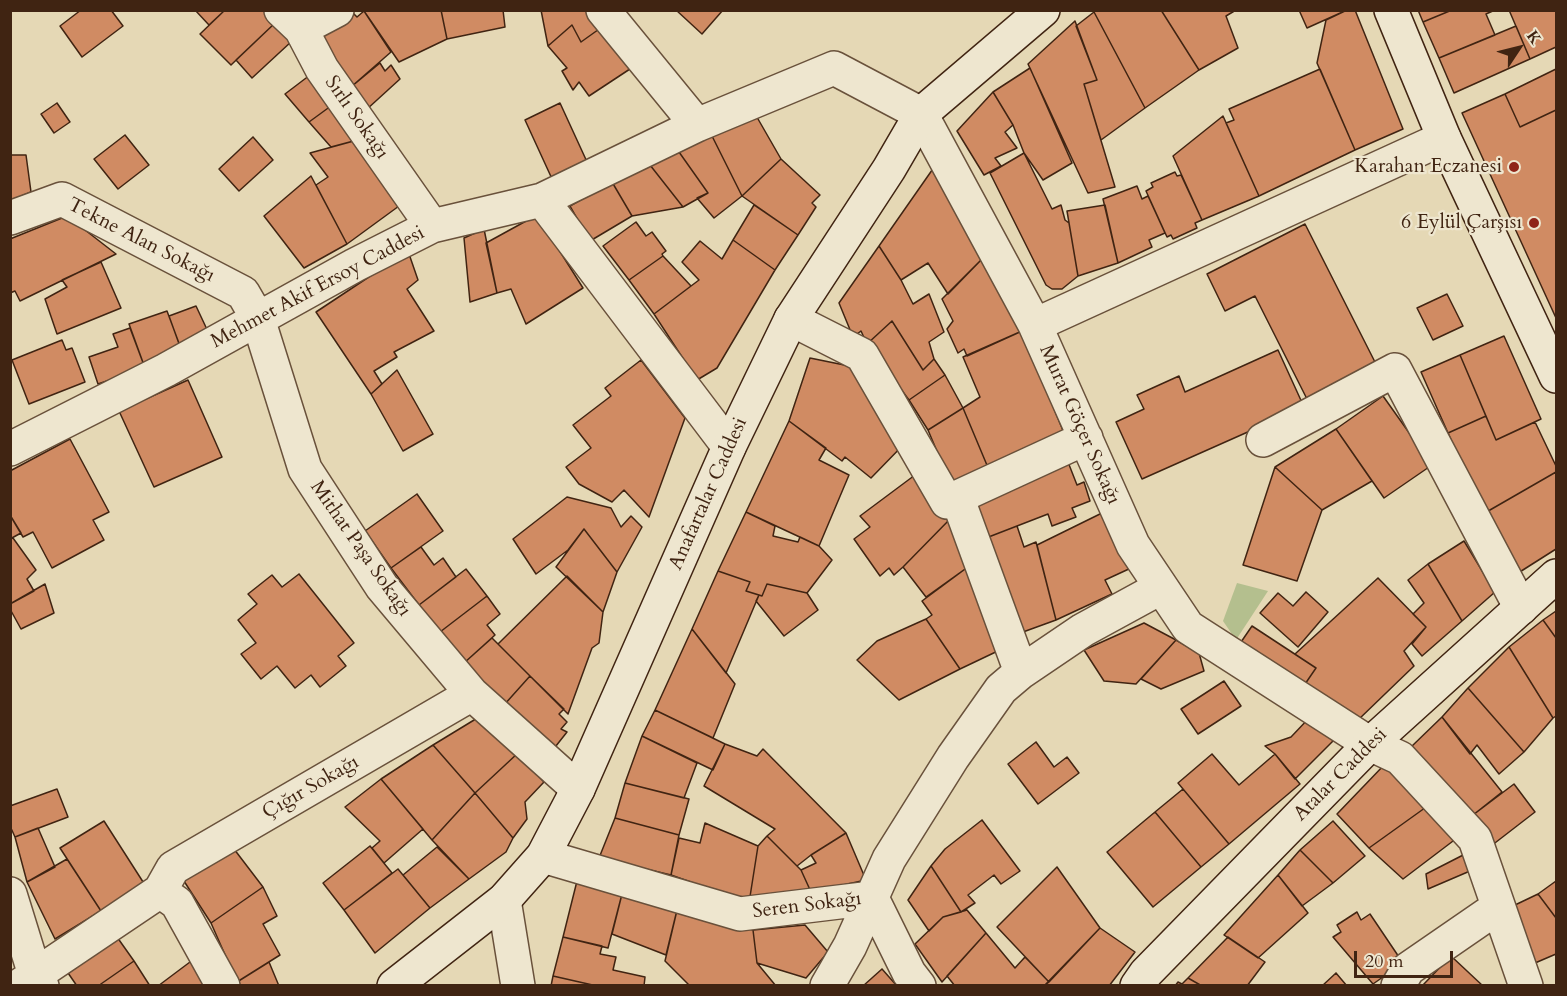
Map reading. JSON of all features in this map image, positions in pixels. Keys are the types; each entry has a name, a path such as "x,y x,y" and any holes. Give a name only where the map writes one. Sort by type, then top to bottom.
{"street":[{"path":"291,20 337,10"},
{"path":"603,10 697,125"},
{"name":"Anafartalar Caddesi","path":"394,986 504,900 543,856 578,789 729,447 791,319 889,169 921,114 1043,10"},
{"path":"1391,10 1444,138 1557,375"},
{"name":"Sırlı Sokağı","path":"291,20 322,69 432,226"},
{"name":"Mehmet Akif Ersoy Caddesi","path":"10,448 166,370 355,265 432,226 542,200 697,125 834,68 921,114"},
{"name":"Murat Göçer Sokağı","path":"921,114 1035,326 1133,545 1160,588 1188,627 1370,744 1400,758 1475,839 1526,986"},
{"path":"1035,326 1444,138"},
{"name":"Tekne Alan Sokağı","path":"10,218 62,199 243,293 258,319"},
{"path":"542,200 729,447"},
{"name":"Mithat Paşa Sokağı","path":"258,319 305,469 382,587 472,694 578,789"},
{"path":"791,319 862,355 947,502 1086,438"},
{"path":"1263,440 1395,370 1521,608"},
{"path":"957,497 1021,672"},
{"name":"Atalar Caddesi","path":"1137,986 1146,973 1370,744 1557,576"},
{"path":"827,986 850,946 890,859 953,757 1001,689 1021,672 1083,630 1160,588"},
{"name":"Çığır Sokağı","path":"32,982 160,891 173,868 472,694"},
{"name":"Seren Sokağı","path":"543,856 740,914 872,898 909,974 919,986"},
{"path":"160,891 177,903 223,986"},
{"path":"10,894 32,982"},
{"path":"504,900 518,986"},
{"path":"1398,986 1408,969 1498,907"}],"green space":[{"path":"1237,583 1268,591 1236,640 1223,621"}],"building":[{"path":"81,10 111,10 123,26 82,57 60,26"},
{"path":"195,10 225,10 209,25"},
{"path":"225,10 263,10 275,23 231,65 200,34"},
{"path":"441,10 447,39 399,62 364,11"},
{"path":"441,10 503,10 505,27 447,39"},
{"path":"541,10 590,10 602,27 581,42 572,25 548,46"},
{"path":"676,10 723,10 702,34"},
{"path":"1096,10 1161,10 1199,70 1145,108 1094,12"},
{"path":"1161,10 1236,10 1226,16 1238,48 1199,70"},
{"path":"1299,10 1347,10 1307,28"},
{"path":"1347,10 1355,10 1403,129 1355,150 1317,63 1326,20"},
{"path":"1418,10 1452,10 1423,22"},
{"path":"1452,10 1495,10 1486,14 1495,35 1439,58 1423,22"},
{"path":"1509,10 1556,10 1556,47 1530,59"},
{"path":"351,11 357,17 364,11 391,52 351,87 317,36"},
{"path":"1094,12 1145,108 1101,140 1084,84 1097,80 1076,26"},
{"path":"1075,21 1097,80 1084,84 1115,187 1088,193 1028,64"},
{"path":"275,23 292,41 252,78 236,60"},
{"path":"572,25 581,42 602,27 633,67 589,96 579,82 573,90 562,71 567,68 548,46"},
{"path":"1516,26 1530,59 1454,93 1439,58"},
{"path":"380,63 385,71 391,65 400,79 366,110 351,87"},
{"path":"1030,68 1072,163 1043,180 1024,153 1013,125 993,92"},
{"path":"1320,69 1355,150 1259,196 1226,123 1234,120 1229,109"},
{"path":"1556,69 1556,110 1520,127 1505,94"},
{"path":"310,75 335,103 309,122 285,94"},
{"path":"993,92 1013,125 1005,132 1017,148 995,158 1001,166 984,175 957,131"},
{"name":"6 Eylül Çarşısı","path":"1505,94 1520,127 1556,110 1556,318 1462,113"},
{"path":"57,103 70,122 54,133 41,114"},
{"path":"335,103 361,139 331,147 309,122"},
{"path":"560,103 588,164 553,181 525,120"},
{"path":"754,112 781,159 742,196 711,134"},
{"path":"1223,116 1259,196 1202,220 1173,156"},
{"path":"711,134 742,196 714,218 697,198 708,193 679,152"},
{"path":"125,135 149,165 118,189 94,159"},
{"path":"253,137 273,160 239,191 219,169"},
{"path":"361,139 399,206 347,244 316,185 328,177 310,153"},
{"path":"679,152 708,193 683,207 650,165"},
{"path":"1024,153 1052,209 1061,205 1065,220 1069,223 1078,276 1062,289 1052,289 1046,285 990,173"},
{"path":"10,155 26,155 31,192 10,201"},
{"path":"781,159 820,195 812,203 816,207 798,235 742,196"},
{"path":"937,163 983,258 948,294 928,263 901,280 879,246"},
{"path":"650,165 683,207 632,216 612,182"},
{"path":"1175,172 1177,176 1181,175 1202,220 1195,223 1197,228 1173,239 1171,235 1167,237 1146,191 1153,187 1151,183"},
{"path":"311,176 347,244 304,268 264,216"},
{"path":"612,182 632,216 590,241 570,206"},
{"path":"1137,186 1142,199 1148,196 1165,233 1149,240 1152,247 1118,263 1103,199"},
{"path":"754,205 798,235 775,270 733,240"},
{"path":"1105,205 1118,263 1078,276 1067,211"},
{"path":"537,215 583,288 526,324 511,289 497,293 486,243"},
{"path":"67,216 116,254 20,301 15,291 10,293 10,239"},
{"path":"636,222 646,236 652,232 666,251 662,254 663,256 629,280 603,246"},
{"path":"1305,224 1377,366 1308,401 1255,296 1225,311 1207,274"},
{"path":"484,229 497,293 470,302 464,238"},
{"path":"733,240 775,270 717,368 697,380 654,314 699,280 682,262 700,241 722,259"},
{"path":"879,246 913,304 929,294 944,332 929,342 934,359 923,370 892,321 867,344 861,331 853,337 839,303"},
{"path":"408,251 418,280 407,289 434,331 394,352 397,357 374,371 382,384 371,394 316,312"},
{"path":"663,256 691,286 654,314 629,280"},
{"path":"983,258 1022,331 967,356 964,349 958,353 947,329 953,321 942,299"},
{"path":"101,262 121,308 57,334 45,299 67,287 62,280"},
{"path":"1447,294 1463,326 1433,340 1417,308"},
{"path":"196,306 211,338 182,352 169,316"},
{"path":"167,311 183,354 145,368 129,324"},
{"path":"892,321 923,370 934,359 945,375 909,400 867,344"},
{"path":"130,328 145,368 98,384 89,357 118,347 113,334"},
{"path":"1022,331 1064,433 989,470 963,408 980,397 963,357"},
{"path":"1504,336 1541,419 1496,440 1460,355"},
{"path":"62,340 66,350 72,348 85,382 29,404 12,360"},
{"path":"1278,350 1304,407 1142,479 1116,422 1144,409 1137,395 1179,376 1185,392"},
{"path":"1460,355 1486,416 1448,433 1421,372"},
{"path":"810,358 859,368 908,440 871,478 845,457 842,461 789,421"},
{"path":"641,360 685,418 649,517 624,490 612,502 579,484 566,467 591,448 573,425 611,396 605,388"},
{"path":"397,370 433,434 403,451 371,394"},
{"path":"945,375 963,408 928,430 909,400"},
{"path":"188,380 222,457 154,487 119,411"},
{"path":"1383,396 1432,465 1384,498 1336,429"},
{"path":"963,408 989,470 952,487 928,430"},
{"path":"1486,416 1496,440 1535,422 1556,466 1556,472 1483,514 1448,433"},
{"path":"789,421 826,448 819,460 849,475 819,546 746,512"},
{"path":"1336,429 1372,481 1322,510 1275,467"},
{"path":"70,439 109,512 93,520 104,540 52,568 33,532 23,537 10,515 10,471"},
{"path":"1068,462 1077,485 1084,482 1090,501 1072,508 1076,517 1052,526 1048,514 986,538 971,500"},
{"path":"1275,467 1322,510 1297,581 1243,565"},
{"path":"919,472 951,518 894,575 889,568 880,576 854,539 870,527 860,516"},
{"path":"1556,472 1556,549 1515,575 1483,514"},
{"path":"417,494 443,531 391,568 365,531"},
{"path":"567,497 611,508 621,527 631,516 642,527 617,572 584,529 568,550 536,574 513,539"},
{"path":"746,512 775,526 773,536 798,542 800,537 819,546 832,560 807,593 767,584 762,596 746,591 750,582 718,571"},
{"path":"1104,512 1131,568 1105,580 1112,594 1056,620 1037,545"},
{"path":"10,515 21,533 10,539"},
{"path":"951,518 972,564 926,597 903,567"},
{"path":"1017,526 1024,547 1036,542 1056,620 1023,632 986,538"},
{"path":"584,529 617,572 603,612 556,567"},
{"path":"13,538 36,570 27,579 34,591 10,604 10,539"},
{"path":"1464,541 1495,592 1462,621 1428,564"},
{"path":"421,547 434,565 443,558 456,577 419,605 391,568"},
{"path":"972,564 1002,649 960,669 926,619 932,615 922,601"},
{"path":"1428,564 1462,621 1422,656 1412,644 1426,627 1413,614 1424,603 1408,580"},
{"path":"466,569 487,596 440,632 419,605"},
{"path":"718,571 750,582 746,591 759,595 726,673 692,629"},
{"path":"299,574 354,643 338,656 346,666 320,687 311,675 295,688 277,666 261,679 241,654 256,643 238,620 257,604 248,594 272,575 282,587"},
{"path":"567,576 603,612 599,643 592,648 568,714 498,644"},
{"path":"1378,578 1426,627 1404,651 1414,666 1357,721 1303,687 1316,668 1295,654"},
{"path":"45,584 54,613 21,629 10,609 10,604"},
{"path":"767,584 807,593 818,610 784,636 756,601 759,595 762,596"},
{"path":"1306,592 1328,612 1298,647 1260,613 1278,593 1293,606"},
{"path":"487,596 500,614 487,625 495,635 464,663 440,632"},
{"path":"1556,611 1556,638 1543,620"},
{"path":"926,619 960,669 899,700 857,660 877,641"},
{"path":"1543,620 1556,638 1556,716 1553,718 1509,647"},
{"path":"1144,623 1176,640 1136,684 1104,681 1084,650"},
{"path":"1252,626 1316,668 1303,687 1239,645"},
{"path":"692,629 735,684 713,738 655,710"},
{"path":"492,638 530,676 504,705 464,663"},
{"path":"1176,640 1199,653 1204,671 1161,689 1141,679"},
{"path":"1509,647 1553,718 1524,752 1468,688"},
{"path":"530,676 564,709 559,714 567,722 561,729 567,732 552,751 504,705"},
{"path":"1224,681 1241,706 1198,734 1181,709"},
{"path":"1468,688 1524,752 1499,774 1477,745 1470,754 1442,717"},
{"path":"655,710 725,744 713,770 642,736"},
{"path":"479,717 518,753 475,793 433,745"},
{"path":"1310,717 1337,737 1295,779 1275,754 1265,746 1291,737"},
{"path":"1442,717 1502,792 1473,815 1411,747"},
{"path":"642,736 697,763 684,798 625,783"},
{"path":"1036,742 1054,767 1067,757 1079,773 1038,804 1008,764"},
{"path":"725,744 757,756 763,749 846,833 797,866 767,836 775,829 704,786"},
{"path":"433,745 475,793 432,840 381,779"},
{"path":"518,753 544,782 525,802 527,819 513,838 475,793"},
{"path":"1212,754 1239,785 1275,754 1300,784 1229,844 1178,783"},
{"path":"1386,763 1429,805 1369,848 1337,814"},
{"path":"381,779 423,829 384,863 372,848 380,841 345,807"},
{"path":"625,783 689,799 679,835 615,818"},
{"path":"1514,784 1535,812 1491,846 1473,815"},
{"path":"57,789 68,817 15,837 10,826 10,806"},
{"path":"1183,789 1229,844 1201,867 1155,812"},
{"path":"475,793 513,838 506,852 469,879 432,840"},
{"path":"1429,805 1457,838 1403,879 1369,848"},
{"path":"1155,812 1201,867 1153,907 1107,852"},
{"path":"615,818 679,835 671,875 599,858"},
{"path":"982,820 1020,871 1001,884 994,875 968,895 975,903 961,912 931,866 945,849"},
{"path":"104,821 145,885 101,911 60,848"},
{"path":"1333,821 1365,856 1333,883 1300,850"},
{"path":"705,823 758,846 749,903 671,875 679,838 700,843"},
{"path":"38,828 55,867 27,882 15,837"},
{"path":"846,833 866,880 811,892 801,870 816,863 811,855"},
{"path":"767,836 801,870 811,892 749,903 758,846"},
{"path":"370,846 392,873 344,910 323,883"},
{"path":"437,847 469,879 430,908 403,875"},
{"path":"234,849 263,887 211,923 182,878"},
{"path":"1300,850 1333,883 1302,906 1278,875"},
{"path":"1469,852 1477,868 1428,889 1426,874"},
{"path":"67,859 101,911 55,939 27,882"},
{"path":"931,866 961,912 943,917 929,931 908,900"},
{"path":"1057,867 1100,928 1049,982 997,927"},
{"path":"398,869 430,908 375,953 344,910"},
{"path":"1278,875 1308,913 1258,958 1224,935"},
{"path":"577,881 622,894 608,948 563,937"},
{"path":"1556,881 1556,918 1538,894"},
{"path":"263,887 277,916 263,924 280,955 237,982 211,923"},
{"path":"622,894 678,906 666,955 612,934"},
{"path":"1538,894 1556,918 1556,954 1535,963 1515,905"},
{"path":"678,906 753,930 757,963 776,986 690,986 665,961"},
{"path":"967,910 986,933 942,982 915,944 943,917"},
{"path":"1357,912 1361,920 1370,914 1403,963 1373,984 1333,937 1341,932 1337,925"},
{"path":"805,925 828,952 806,978 757,963 753,930"},
{"path":"1100,928 1135,952 1109,986 1044,986"},
{"path":"986,933 1015,968 1025,957 1049,982 1044,986 955,986 947,976"},
{"path":"117,937 134,961 98,986 77,986 66,970"},
{"path":"563,937 602,946 600,954 616,957 613,970 645,977 644,986 597,986 553,976"},
{"path":"1228,937 1265,962 1247,986 1202,986 1188,978"},
{"path":"198,956 208,986 158,986"},
{"path":"1451,956 1483,986 1422,986"},
{"path":"134,961 150,986 98,986"},
{"path":"269,962 279,986 239,986 237,982"},
{"path":"882,969 897,986 863,986"},
{"path":"1336,973 1347,986 1322,986"},
{"path":"553,976 597,986 551,986"},
{"path":"1188,978 1202,986 1175,986 1178,982 1182,984"}],"place":[{"name":"Karahan Eczanesi","path":"1514,167"},
{"name":"6 Eylül Çarşısı","path":"1534,223"}]}
